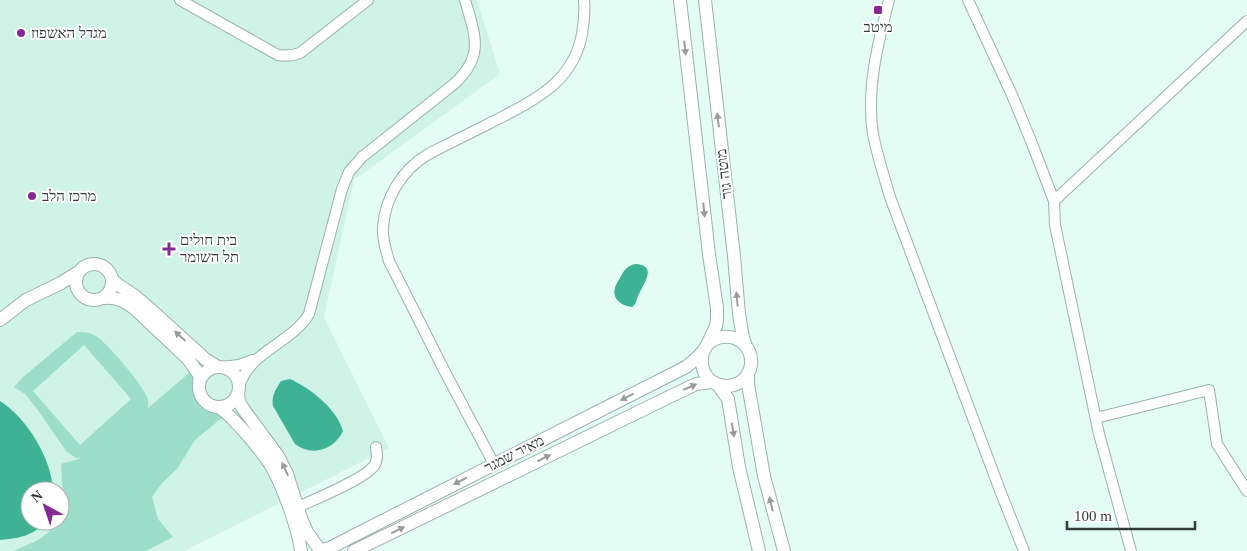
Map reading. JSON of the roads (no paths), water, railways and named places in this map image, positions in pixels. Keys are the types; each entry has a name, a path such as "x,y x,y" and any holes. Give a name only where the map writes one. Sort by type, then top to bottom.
{"street":[{"path":"180,0 278,54 285,56 300,53 368,0"},
{"path":"218,407 231,403 238,390 242,376 247,370 259,357 297,328 309,314 342,189 349,172 371,149 454,84 464,75 471,64 475,42 465,0"},
{"path":"494,464 388,260 384,244 383,227 390,198 399,181 411,167 426,155 540,97 566,72 581,41 584,22 584,0"},
{"name":"מוטה גור","path":"680,0 709,254 717,308 716,326 705,348"},
{"name":"מוטה גור","path":"705,0 739,314 746,346"},
{"path":"889,0 879,42 872,85 873,132 879,163 1000,493 1024,551"},
{"path":"968,0 1012,95 1054,201 1055,225 1096,418 1131,551"},
{"path":"1054,201 1247,20"},
{"path":"0,320 26,300 50,289 89,265 99,265 108,270 117,284 136,296 205,359 232,372 236,376 239,402 278,456 287,474 307,532 320,549"},
{"path":"79,294 76,282 80,271"},
{"path":"104,298 111,289 112,278"},
{"path":"50,289 68,289 84,298 95,301 112,297 124,301 188,359 200,376 200,381"},
{"path":"722,336 731,336 739,339 746,346 752,360 747,376 740,382 733,386 725,386 707,378 702,369 701,360 705,348 714,339 722,336"},
{"name":"מאיר שמגר","path":"301,551 308,546 320,549 330,548 686,366 705,348"},
{"path":"259,357 239,366 220,367 206,371 198,387 202,399 207,404 218,407 232,417 271,465 297,531 301,551"},
{"path":"748,373 748,384 764,476 784,551"},
{"path":"715,383 728,399 739,467 759,551"},
{"name":"מאיר שמגר","path":"354,551 696,384 715,383"},
{"path":"1096,418 1209,390 1217,444 1247,491"},
{"path":"298,507 368,472 375,465 377,458 376,448"}],"place":[{"name":"מיטב","path":"878,10"},
{"name":"מגדל האשפוז","path":"21,33"},
{"name":"מרכז הלב","path":"32,196"},
{"name":"בית חולים תל השומר","path":"169,249"}]}
